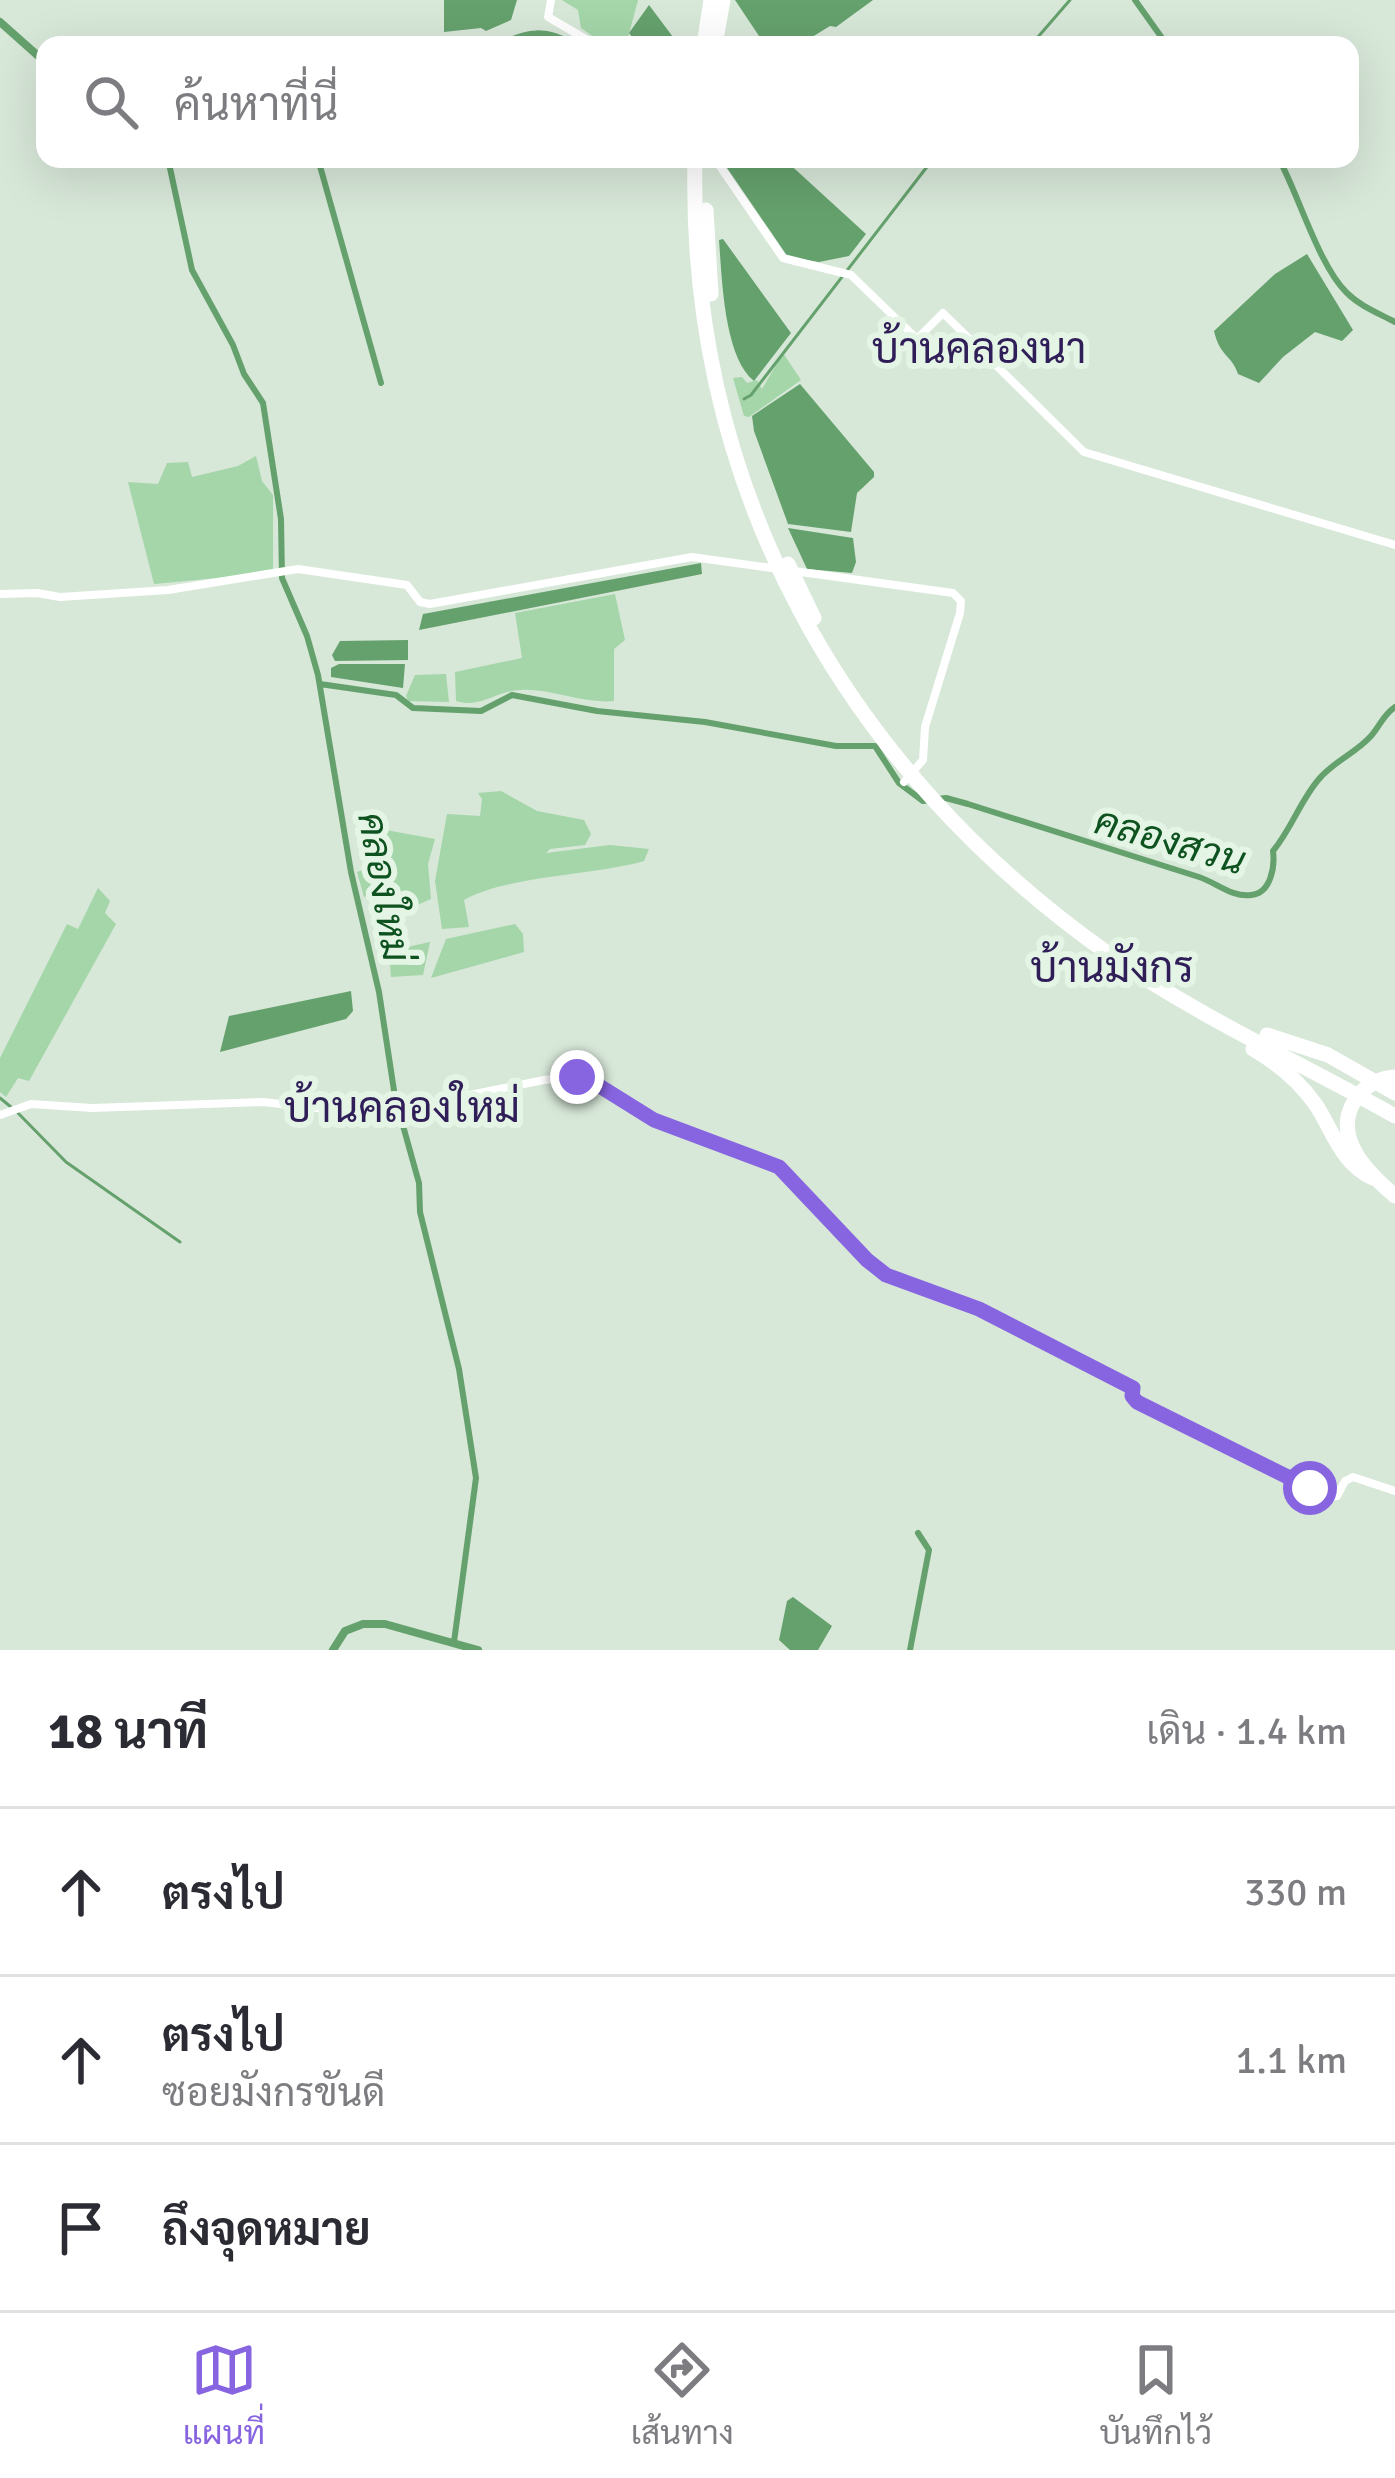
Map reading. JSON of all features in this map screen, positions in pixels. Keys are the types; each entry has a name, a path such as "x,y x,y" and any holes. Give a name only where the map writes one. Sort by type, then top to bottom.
{"highway":[{"path":"705,36 711,0"},
{"path":"717,36 723,0"},
{"path":"695,168 702,297 725,414 761,527 809,629 878,735 950,820 1056,915 1203,1019 1284,1068 1317,1107 1349,1159 1395,1196"},
{"path":"705,168 712,298 742,444 771,526 819,628 932,788 1031,884 1120,951 1395,1106"},
{"path":"1166,991 1395,1116"},
{"path":"1267,1035 1336,1059 1395,1094"},
{"path":"1373,1178 1346,1134 1347,1116 1364,1089 1395,1077"}],"street":[{"path":"551,0 548,16 581,36"},
{"path":"721,168 783,258 851,275 917,340 943,314 1084,452 1395,545"},
{"path":"0,594 118,594 305,569 407,585 423,603 434,604 701,556 958,595 960,614 925,728 922,760 904,782"},
{"path":"0,1115 13,1109 265,1102 352,1112 398,1110 544,1080 585,1078 654,1120 779,1167 878,1270 1035,1336 1133,1388 1137,1402 1327,1497 1336,1496 1345,1480 1353,1477 1395,1491"}],"shaded area":[{"path":"444,0 517,0 511,20 486,31 444,32"},
{"path":"562,0 638,0 628,36 592,36 581,28 578,10"},
{"path":"735,0 873,0 836,27 814,36 759,36"},
{"path":"649,5 672,36 631,36"},
{"path":"727,168 794,168 866,234 849,256 819,262 788,257"},
{"path":"723,239 791,333 754,381 736,354 726,316 719,240"},
{"path":"1307,254 1353,330 1342,341 1315,332 1259,383 1238,374 1214,331 1275,274"},
{"path":"783,353 801,380 744,416 733,378 742,377 747,383 757,380 762,389"},
{"path":"800,384 874,472 857,493 851,532 788,524 754,431 752,416"},
{"path":"256,456 262,481 273,495 273,569 154,584 128,482 158,484 167,463 188,462 192,477 238,466"},
{"path":"788,528 853,538 856,562 852,573 807,569"},
{"path":"701,563 702,574 419,630 423,614"},
{"path":"615,594 625,640 614,649 614,701 520,690 473,703 456,701 455,672 522,658 515,613"},
{"path":"408,640 408,660 335,661 332,655 340,641"},
{"path":"405,664 403,688 331,677 331,668"},
{"path":"446,674 449,702 408,701 415,675"},
{"path":"501,791 537,811 584,820 591,834 585,845 546,853 610,845 649,849 644,861 483,892 464,900 469,927 442,929 435,881 447,814 480,816 478,793"},
{"path":"375,828 435,839 428,864 431,899 393,907 384,889 364,897 357,872 374,866 379,855 369,845 367,834"},
{"path":"98,888 110,901 105,913 116,924 29,1081 18,1078 6,1097 0,1092 0,1058 67,924 78,929"},
{"path":"515,924 523,934 524,952 431,978 446,939"},
{"path":"430,942 423,975 391,977 389,951"},
{"path":"351,991 353,1011 346,1019 220,1052 229,1016"},
{"path":"793,1597 832,1626 818,1650 790,1650 779,1640 787,1601"}],"waterway":[{"path":"1039,36 1070,0"},
{"path":"1135,0 1161,36"},
{"path":"0,22 36,54"},
{"path":"524,36 555,36"},
{"name":"คลองใหม่","path":"170,168 192,270 263,403 281,519 282,578 318,675 395,1097 419,1183 420,1212 459,1369 476,1478 454,1642"},
{"path":"321,168 381,383"},
{"path":"744,399 926,168"},
{"path":"1283,168 1337,281 1358,302 1395,322"},
{"name":"คลองสวน","path":"320,684 396,695 413,708 481,711 512,695 836,746 875,746 899,783 923,801 946,798 968,804 1244,895 1258,893 1267,884 1273,851 1319,779 1365,742 1395,707"},
{"path":"0,1098 11,1107"},
{"path":"18,1113 66,1162 180,1242"},
{"path":"910,1650 929,1550 918,1533"},
{"path":"333,1650 345,1631 363,1624 385,1624 478,1650"}],"district":[{"name":"บ้านคลองนา","path":"979,349"},
{"name":"บ้านมังกร","path":"1112,968"},
{"name":"บ้านคลองใหม่","path":"402,1108"}],"route":[{"path":"577,1077 654,1120 779,1167 886,1275 968,1304 1054,1346 1133,1388 1137,1402 1310,1488"}]}
